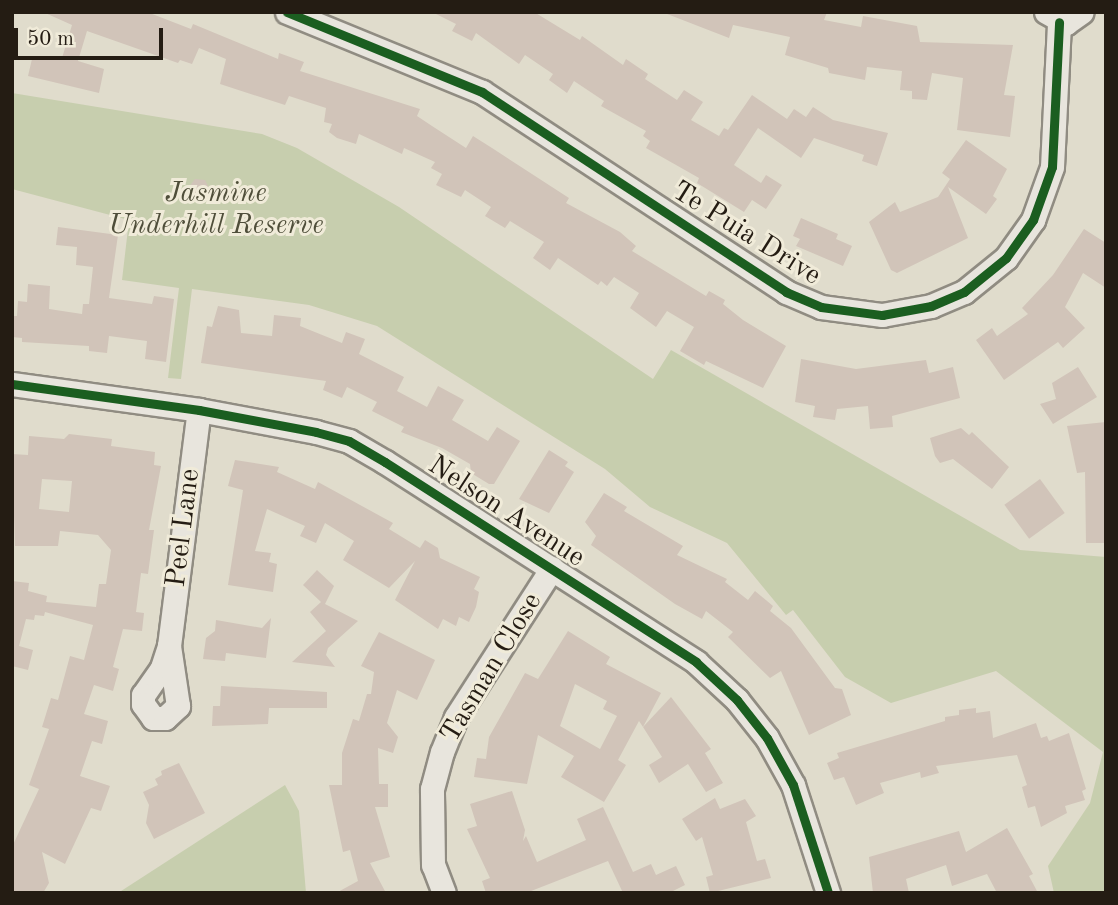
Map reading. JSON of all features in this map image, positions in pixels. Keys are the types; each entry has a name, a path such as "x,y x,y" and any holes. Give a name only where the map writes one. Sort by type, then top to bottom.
{"street":[{"name":"Te Puia Drive","path":"287,12 482,92 786,292 821,307 882,315 931,306 964,292 1006,258 1033,220 1052,167 1052,17"},
{"path":"1052,17 1073,21 1082,12"},
{"name":"Nelson Avenue","path":"12,384 199,410 349,441 696,662 737,700 767,738 793,785 828,893"},
{"name":"Peel Lane","path":"169,646 199,410"},
{"name":"Tasman Close","path":"444,893 433,865 432,789 442,752 456,717 552,568"}],"green space":[{"name":"Jasmine Underhill Reserve","path":"12,93 262,134 297,148 399,207 653,379 671,350 1020,550 1106,557 1106,893 1054,893 1048,866 1090,803 1103,752 996,671 891,703 845,677 793,610 786,615 727,543 650,507 605,469 377,326 309,305 192,289 181,379 168,378 179,288 122,280 129,220 12,189"},
{"path":"285,785 299,811 306,893 118,893"}],"building":[{"path":"43,12 147,12 191,29 193,24 278,59 279,53 304,62 300,71 420,109 417,116 432,126 466,148 473,136 569,198 566,203 620,232 636,246 632,251 706,296 709,291 725,300 723,304 743,320 786,346 763,388 706,361 704,365 680,351 694,327 667,311 656,327 630,308 639,293 614,277 607,286 601,281 598,285 558,258 550,270 533,258 544,242 510,221 505,228 485,216 491,207 465,190 461,197 436,185 442,174 431,168 435,162 404,148 402,154 359,134 356,144 337,138 329,132 332,124 324,122 326,108 289,96 285,105 220,84 226,59 199,48 192,64 180,60 178,63 87,31 78,61 104,69 99,93 28,76 32,59 62,58 72,25"},
{"path":"432,12 534,12 580,40 582,36 623,65 626,59 648,74 645,79 677,100 684,90 703,102 691,120 719,136 724,128 728,130 752,95 787,119 794,109 806,117 813,107 833,120 888,133 877,166 862,161 864,155 814,138 801,158 758,128 734,165 761,183 766,175 782,185 766,209 752,200 744,212 697,183 699,178 646,148 650,141 643,136 646,131 601,106 604,101 574,81 567,93 549,80 553,74 525,55 519,64 476,33 472,41 452,31 456,24"},
{"path":"662,12 827,12 824,20 861,27 863,16 917,26 920,42 1013,45 1004,95 1015,96 1010,137 957,130 963,78 932,73 927,100 912,99 912,91 900,90 902,71 867,67 865,80 829,73 828,68 785,55 790,37 733,25 729,38"},
{"path":"966,140 1007,169 993,196 997,199 986,214 948,187 968,238 897,273 891,270 869,222 895,202 900,212 938,197 950,179 942,173"},
{"path":"195,179 205,180 210,190 203,199 192,197 188,188"},
{"path":"801,218 838,234 836,239 852,246 843,266 796,246 800,239 793,236"},
{"path":"58,227 118,235 109,298 152,304 154,296 174,299 166,362 145,359 147,341 109,336 107,353 89,351 89,346 22,342 22,338 12,337 12,316 17,316 18,301 27,302 28,284 50,286 49,309 82,314 83,304 89,304 93,267 76,265 77,247 56,245"},
{"path":"1084,229 1106,243 1106,288 1083,273 1065,307 1085,328 1063,348 1058,342 1004,380 976,340 992,328 997,336 1028,314 1022,308 1053,275"},
{"path":"218,306 239,310 241,333 272,336 274,315 301,318 300,326 342,343 346,332 365,339 359,354 404,377 397,391 427,407 438,386 464,400 452,420 488,441 497,427 520,441 494,484 489,484 471,473 470,464 442,448 401,432 404,427 372,411 377,402 347,387 342,398 323,390 326,381 201,363 207,326 212,327"},
{"path":"801,359 856,369 926,360 929,373 953,367 960,398 892,416 893,427 870,429 868,406 837,409 835,420 813,417 815,406 795,402"},
{"path":"1078,367 1097,397 1053,424 1040,404 1056,399 1052,383"},
{"path":"1106,422 1106,543 1086,543 1085,472 1077,473 1067,426"},
{"path":"961,428 969,435 972,432 1009,467 992,489 953,459 940,463 935,456 930,438"},
{"path":"69,434 112,439 111,446 155,452 154,465 161,466 149,530 154,530 148,574 141,573 136,612 144,613 142,631 123,629 113,667 119,669 113,691 94,685 84,714 108,721 102,744 92,741 80,776 110,786 101,811 91,808 65,864 42,852 49,883 43,893 12,893 12,847 39,789 29,785 49,729 42,727 51,698 58,700 70,656 84,660 93,625 45,612 44,616 35,615 34,620 26,619 19,646 33,650 28,670 12,666 12,581 29,583 28,591 47,596 46,602 96,607 99,584 106,584 111,550 98,535 60,531 58,546 15,546 12,454 28,455 29,436 64,439","holes":["42,479 72,481 69,512 39,509"]},
{"path":"549,450 568,462 565,466 574,472 549,513 519,499"},
{"path":"235,460 279,467 277,472 315,489 318,482 393,523 389,529 420,548 425,540 438,548 440,558 480,577 474,589 479,592 476,607 469,622 459,617 456,626 443,619 438,629 395,600 415,561 389,588 343,560 354,541 325,523 316,543 300,536 305,526 267,509 255,551 271,553 269,562 277,564 273,592 228,585 243,490 228,486"},
{"path":"1040,479 1065,513 1029,539 1004,505"},
{"path":"604,493 627,507 624,511 683,546 677,555 727,579 725,582 748,600 755,591 773,606 770,611 791,628 835,688 842,689 851,715 809,735 781,671 770,678 728,637 733,632 706,611 702,619 675,604 591,545 596,536 585,522"},
{"path":"317,570 334,586 325,604 358,621 328,648 326,655 335,667 292,662 326,631 310,612 321,602 303,585"},
{"path":"271,618 266,658 226,653 225,661 203,659 206,638 215,631 216,620 262,628"},
{"path":"568,631 610,657 606,664 661,693 643,727 639,721 618,760 626,765 604,802 561,777 574,756 538,735 527,784 474,777 477,758 486,759 489,737 525,673 538,679","holes":["575,684 607,701 603,709 617,716 600,749 560,726"]},
{"path":"379,632 435,660 417,700 397,690 387,723 398,737 393,753 378,748 379,784 388,784 388,807 375,807 390,857 370,863 386,893 336,893 358,881 350,850 343,852 329,785 342,785 342,753 353,719 359,721 367,694 371,694 374,672 361,666"},
{"path":"221,686 327,692 327,708 269,708 268,724 212,726 213,706 220,706"},
{"path":"671,697 711,749 705,753 723,783 706,792 688,764 659,783 649,765 662,757 643,727"},
{"path":"976,708 976,713 990,711 993,738 1036,723 1041,738 1047,736 1049,741 1069,733 1086,789 1082,791 1085,800 1065,806 1067,813 1041,827 1035,806 1028,808 1022,787 1027,785 1017,755 936,766 939,773 921,778 920,772 880,783 884,793 856,805 844,777 834,780 827,763 839,758 837,753 945,721 945,717 959,715 959,710"},
{"path":"179,763 205,813 154,839 146,823 149,805 143,792 158,785 155,779 162,775 161,771"},
{"path":"512,791 525,830 523,841 526,836 537,862 586,840 577,819 603,807 633,872 651,864 656,875 676,866 685,885 669,893 623,893 608,861 526,893 486,893 482,881 490,878 467,829 477,826 470,804"},
{"path":"715,798 720,809 745,799 756,816 746,822 757,861 765,859 771,878 710,893 706,877 713,875 702,837 696,841 682,819"},
{"path":"1007,828 1033,874 1029,876 1038,893 997,893 987,874 952,886 946,865 906,879 909,893 873,893 869,857 959,831 966,852"}],"cycle path":[{"path":"287,12 482,92 786,292 821,307 882,315 931,306 964,292 1006,258 1033,220 1052,167 1059,22"},
{"path":"12,384 199,410 316,432 349,441 385,462 696,662 737,700 767,738 793,785 828,893"}]}
